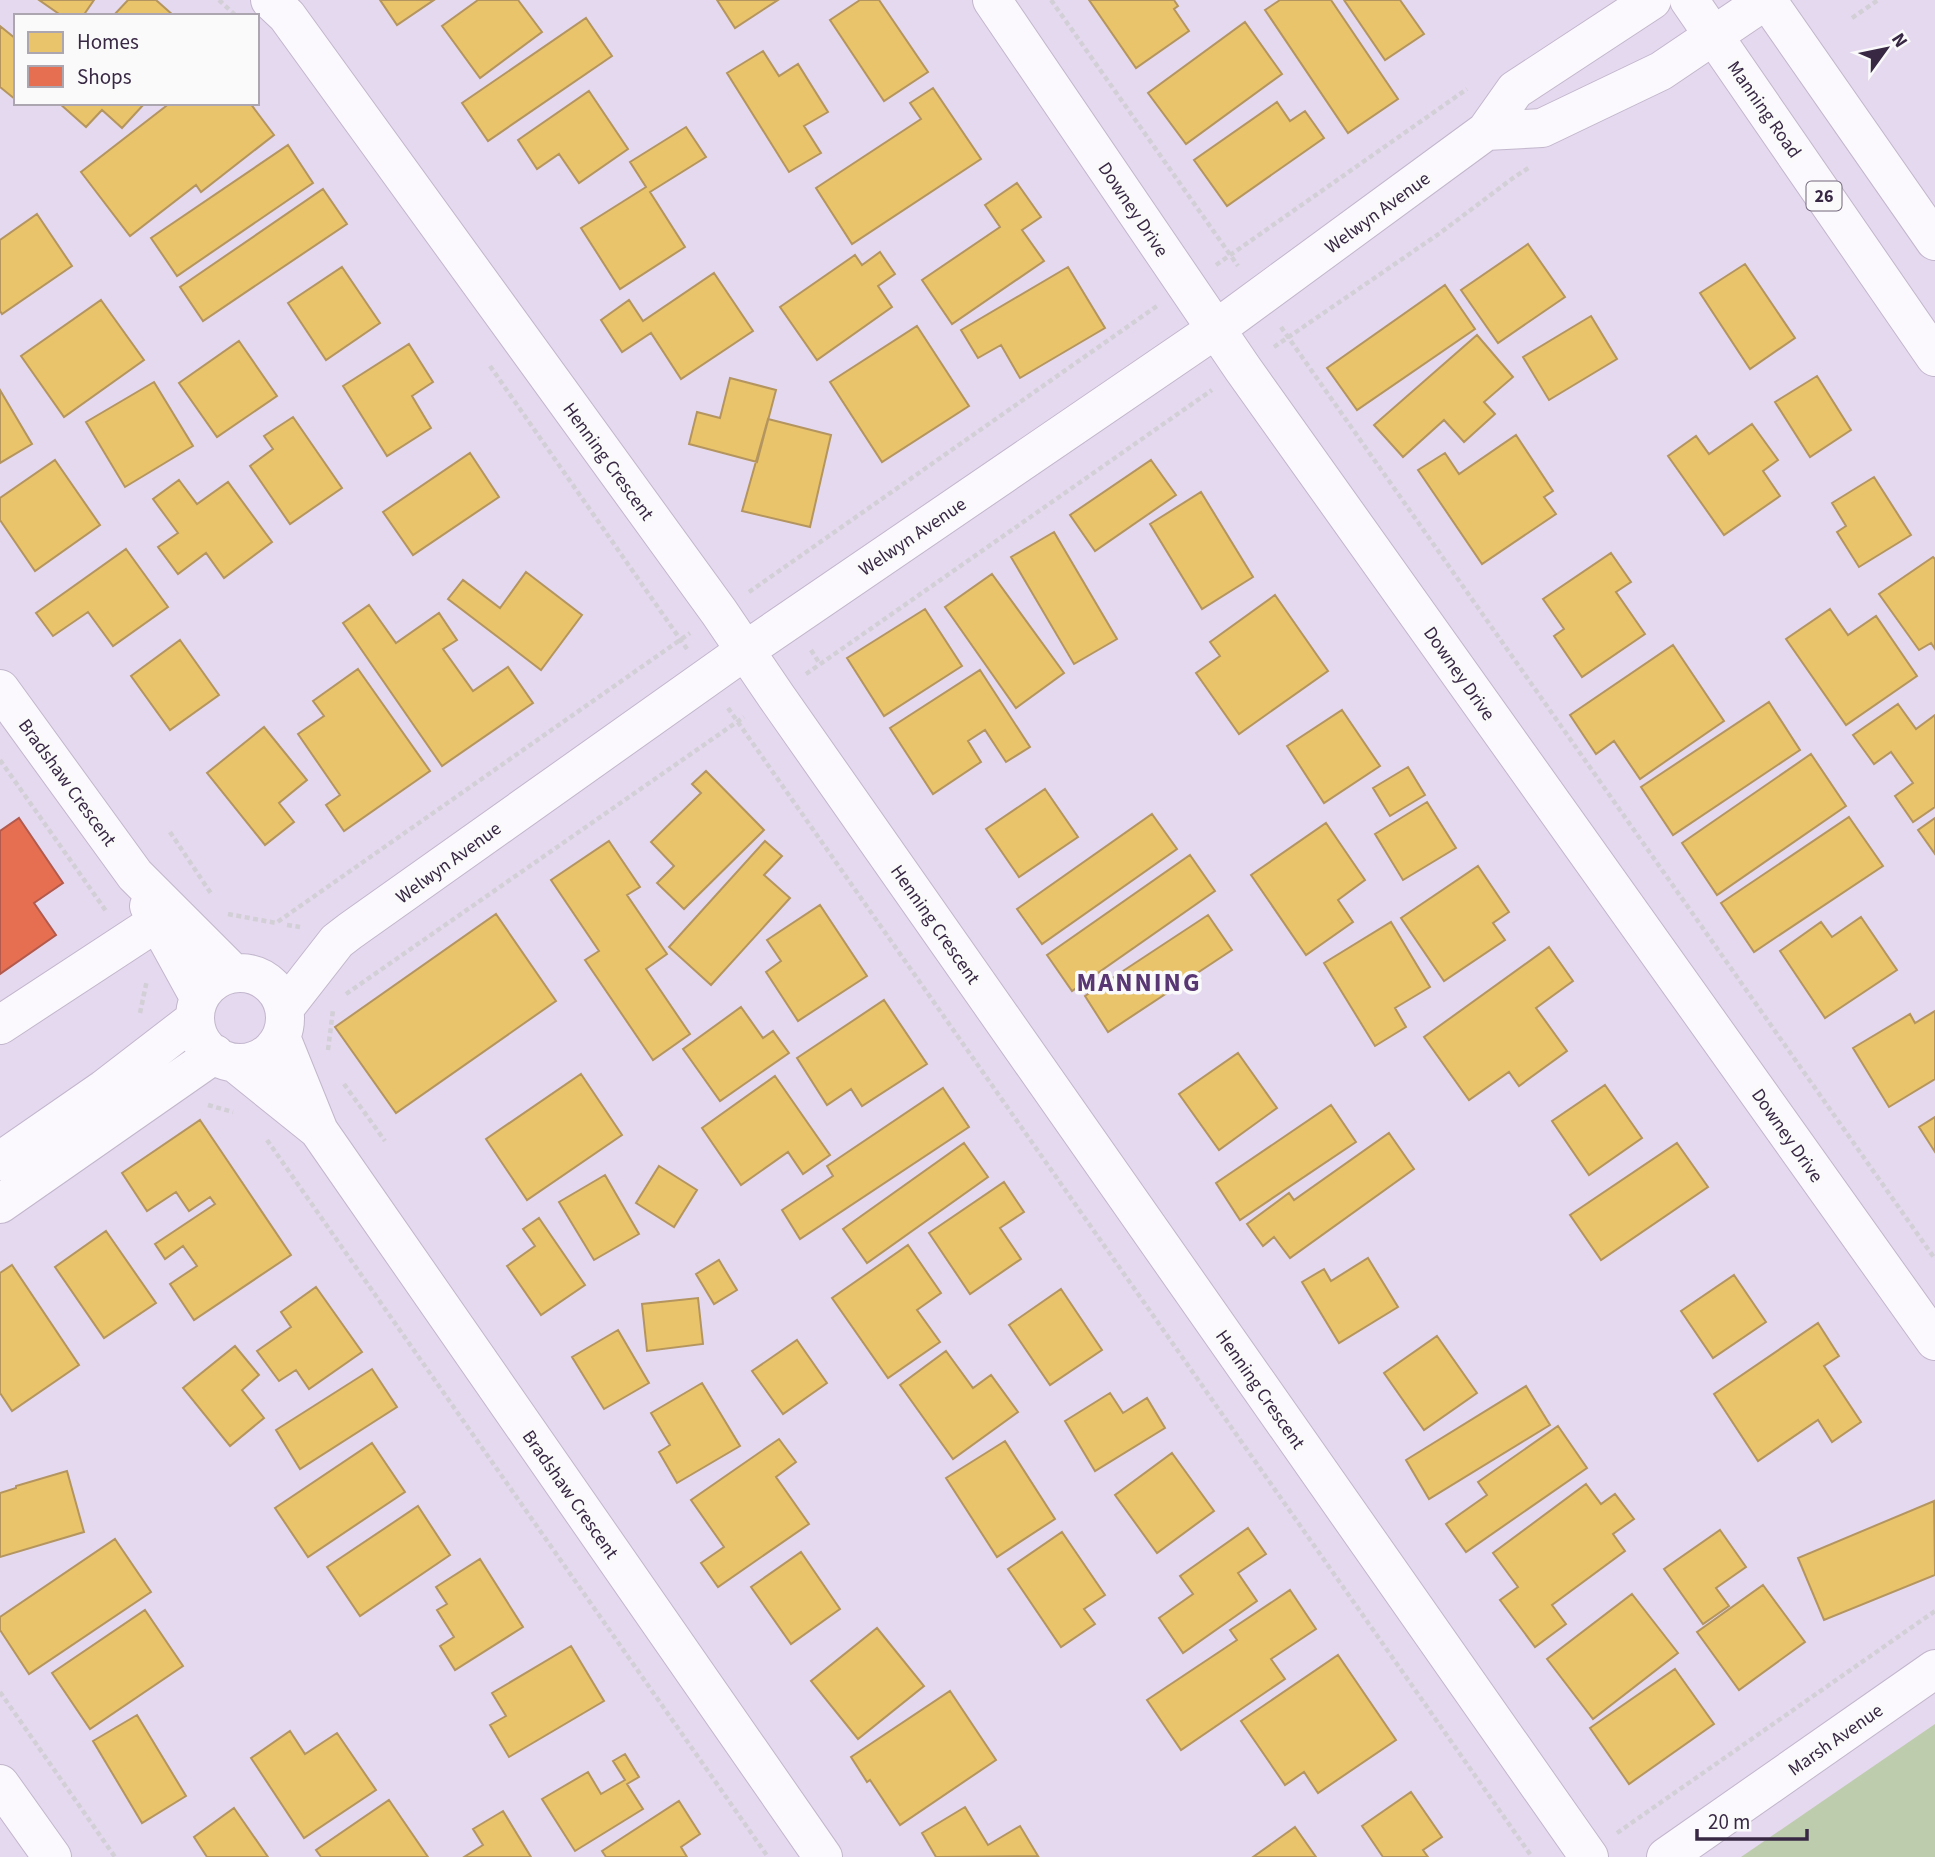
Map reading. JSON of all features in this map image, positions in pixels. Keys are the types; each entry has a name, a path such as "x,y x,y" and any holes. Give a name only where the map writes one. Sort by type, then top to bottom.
{"street":[{"name":"Henning Crescent","path":"271,0 287,16 746,650 1588,1855"},
{"name":"Downey Drive","path":"992,0 1243,369 1935,1341"},
{"name":"Welwyn Avenue","path":"244,974 337,942 706,677 1216,329 1486,131 1515,90 1652,0"},
{"name":"Manning Road","path":"1689,0 1935,357"},
{"path":"1486,131 1542,128 1661,71 1766,0 1935,241"},
{"name":"Bradshaw Crescent","path":"0,689 135,875 197,1008"},
{"name":"Bradshaw Crescent","path":"135,875 210,925 244,974"},
{"path":"0,1025 157,922"},
{"name":"Welwyn Avenue","path":"282,1023 337,942"},
{"path":"244,974 270,984 279,993 282,1023 272,1050 261,1058 248,1063 225,1059 201,1042 195,1027 197,1008 207,985 219,977 244,974"},
{"path":"0,1161 104,1089 197,1008"},
{"name":"Bradshaw Crescent","path":"282,1023 299,1081 319,1131 823,1857"},
{"path":"0,1204 225,1059"},
{"name":"Bradshaw Crescent","path":"225,1059 319,1131"},
{"name":"Marsh Avenue","path":"1666,1857 1935,1669"},
{"path":"0,1784 52,1857"}],"path":[{"path":"219,0 234,14"},
{"path":"1051,0 1935,1259"},
{"path":"1852,18 1878,0"},
{"path":"170,832 210,925 276,923 1470,87"},
{"path":"299,1081 327,1061 336,1001 1534,165"},
{"path":"483,355 1532,1857"},
{"path":"341,1081 385,1141"},
{"path":"266,1139 768,1857"},
{"path":"1588,1855 1935,1611"},
{"path":"0,1692 115,1857"}],"green space":[{"path":"1935,1724 1935,1857 1741,1857"}],"building: Homes":[{"path":"39,0 94,0 84,14 59,14"},
{"path":"128,0 156,0 172,14 115,14"},
{"path":"380,0 434,0 397,25"},
{"path":"478,0 518,0 542,32 480,78 442,26"},
{"path":"717,0 778,0 735,28"},
{"path":"860,0 879,0 928,72 884,101 830,20"},
{"path":"1089,0 1174,0 1178,6 1174,9 1189,31 1136,68"},
{"path":"1280,0 1331,0 1398,99 1348,133 1265,10"},
{"path":"1344,0 1400,0 1424,34 1385,60"},
{"path":"586,18 612,56 488,141 462,103"},
{"path":"1245,22 1282,74 1186,144 1148,93"},
{"path":"0,26 14,37 14,98 0,87"},
{"path":"763,51 779,76 798,64 828,112 804,126 821,153 789,172 727,73"},
{"path":"933,88 981,159 852,244 816,188 921,119 910,103"},
{"path":"589,91 628,149 579,183 559,154 537,169 518,140"},
{"path":"1277,102 1290,121 1305,111 1324,138 1227,206 1194,160"},
{"path":"61,105 143,105 122,128 102,110 86,127"},
{"path":"167,105 252,105 274,135 201,192 196,185 130,236 81,172"},
{"path":"686,127 706,157 650,192 685,247 620,289 581,228 646,187 630,162"},
{"path":"288,145 313,183 177,276 151,238"},
{"path":"1017,183 1041,217 1022,230 1044,261 952,324 922,280 1000,227 985,205"},
{"path":"323,189 347,224 203,321 180,287"},
{"path":"37,214 72,266 2,314 0,240"},
{"path":"1528,244 1565,297 1498,343 1461,290"},
{"path":"880,252 895,274 878,286 892,307 817,360 780,307 855,255 862,265"},
{"path":"1745,264 1795,338 1750,369 1700,293"},
{"path":"342,267 380,323 326,360 288,303"},
{"path":"1068,267 1105,328 1020,378 1001,345 978,358 961,330"},
{"path":"714,273 753,331 681,379 651,333 622,352 601,320 629,300 643,321"},
{"path":"1445,285 1475,329 1357,410 1327,368"},
{"path":"101,300 144,360 64,417 21,356"},
{"path":"1591,316 1617,359 1549,400 1523,357"},
{"path":"917,326 969,406 882,462 830,382"},
{"path":"1477,335 1513,377 1484,402 1495,414 1464,442 1444,420 1403,457 1374,425"},
{"path":"239,341 277,396 217,437 179,383"},
{"path":"409,344 433,382 412,396 431,428 387,456 343,386"},
{"path":"1817,376 1851,430 1810,457 1775,402"},
{"path":"730,378 776,390 757,462 689,444 697,412 720,418"},
{"path":"154,382 193,446 125,487 86,422"},
{"path":"0,390 32,444 0,463"},
{"path":"293,417 342,488 290,524 250,466 273,449 264,436"},
{"path":"768,419 831,435 810,527 742,511"},
{"path":"1752,424 1778,460 1763,471 1780,496 1724,535 1668,456 1696,436 1709,454"},
{"path":"1516,435 1553,491 1544,497 1556,514 1482,564 1418,470 1445,453 1459,474"},
{"path":"470,453 499,497 413,555 383,512"},
{"path":"55,460 100,525 35,571 0,520 0,498"},
{"path":"1151,460 1176,495 1095,551 1070,515"},
{"path":"1874,477 1911,535 1859,567 1837,532 1846,526 1832,503"},
{"path":"179,480 197,504 228,482 272,542 224,578 206,553 178,574 158,547 178,533 153,499"},
{"path":"1201,492 1253,577 1202,609 1150,524"},
{"path":"1054,532 1117,639 1074,664 1011,557"},
{"path":"126,549 168,607 113,646 88,612 53,636 36,613"},
{"path":"1611,553 1631,582 1616,592 1645,634 1582,677 1554,636 1564,629 1543,599"},
{"path":"1933,557 1935,649 1931,643 1919,650 1879,594"},
{"path":"526,572 582,615 541,670 448,599 463,580 500,608"},
{"path":"992,574 1064,673 1016,708 945,607"},
{"path":"1275,595 1328,671 1239,734 1196,673 1220,656 1210,642"},
{"path":"369,605 396,643 439,613 457,640 443,649 473,691 508,667 533,703 442,766 343,623"},
{"path":"925,609 962,666 884,716 847,658"},
{"path":"1830,609 1848,635 1876,616 1917,676 1846,725 1786,639"},
{"path":"180,640 219,695 170,730 131,676"},
{"path":"1673,645 1724,721 1640,779 1614,741 1596,754 1570,715"},
{"path":"358,669 430,771 344,831 326,805 340,795 298,734 324,716 313,701"},
{"path":"980,670 1030,747 1006,762 985,730 968,741 981,762 933,794 890,728"},
{"path":"1769,702 1800,750 1673,835 1641,787"},
{"path":"1898,704 1916,729 1935,715 1935,807 1913,822 1895,796 1913,783 1891,752 1874,764 1853,735"},
{"path":"1342,710 1380,766 1324,803 1287,746"},
{"path":"264,727 307,780 279,803 294,822 265,845 207,773"},
{"path":"1811,754 1846,806 1717,895 1682,843"},
{"path":"1408,767 1425,795 1390,816 1373,788"},
{"path":"706,771 764,830 684,909 657,883 674,866 651,842 701,793 692,784"},
{"path":"1045,789 1078,837 1019,877 986,829"},
{"path":"1427,802 1456,848 1403,880 1375,834"},
{"path":"1152,814 1177,849 1042,944 1017,909"},
{"path":"1849,817 1883,866 1754,952 1721,903"},
{"path":"1935,818 1935,854 1918,830"},
{"path":"1326,823 1365,880 1338,900 1353,922 1306,955 1251,875"},
{"path":"609,841 640,887 627,895 667,954 646,969 690,1034 653,1060 585,960 599,951 551,880"},
{"path":"765,841 782,856 764,875 790,898 711,985 669,947"},
{"path":"1190,855 1215,891 1072,991 1047,955"},
{"path":"1478,866 1509,912 1493,923 1505,940 1444,981 1401,918"},
{"path":"820,905 867,976 798,1021 766,972 781,961 767,940"},
{"path":"496,914 556,1001 396,1113 335,1027"},
{"path":"1208,915 1232,950 1108,1032 1085,996"},
{"path":"1861,917 1897,970 1825,1018 1780,951 1821,922 1832,937"},
{"path":"1391,922 1430,987 1395,1008 1406,1027 1375,1046 1324,963"},
{"path":"1549,947 1573,981 1536,1008 1567,1051 1519,1086 1509,1072 1469,1100 1424,1037"},
{"path":"884,1000 927,1064 862,1106 851,1089 827,1105 797,1058"},
{"path":"741,1007 763,1038 773,1031 789,1053 720,1101 683,1049"},
{"path":"1935,1011 1935,1079 1889,1107 1853,1048 1910,1014 1915,1023"},
{"path":"1238,1053 1277,1108 1219,1150 1179,1094"},
{"path":"581,1074 622,1135 527,1200 486,1139"},
{"path":"775,1076 830,1155 803,1174 788,1152 741,1185 702,1128"},
{"path":"1605,1085 1642,1138 1589,1175 1552,1121"},
{"path":"943,1088 969,1127 800,1239 782,1210 833,1176 827,1166"},
{"path":"1331,1105 1356,1142 1240,1220 1216,1183"},
{"path":"1935,1117 1935,1152 1919,1127"},
{"path":"200,1120 291,1255 194,1320 170,1284 197,1266 183,1246 165,1259 155,1244 215,1204 210,1197 189,1211 176,1192 147,1211 122,1173"},
{"path":"1389,1133 1414,1169 1290,1258 1274,1237 1263,1246 1247,1224 1289,1193 1294,1200"},
{"path":"964,1143 988,1177 867,1263 843,1229"},
{"path":"1677,1143 1708,1187 1601,1260 1570,1215"},
{"path":"659,1166 697,1190 674,1227 636,1203"},
{"path":"605,1175 639,1234 594,1260 559,1202"},
{"path":"1004,1182 1024,1212 1000,1228 1021,1259 970,1294 929,1233"},
{"path":"539,1218 585,1285 541,1315 507,1266 535,1246 523,1229"},
{"path":"106,1231 156,1303 104,1338 55,1267"},
{"path":"908,1245 941,1293 917,1310 940,1342 888,1378 832,1298"},
{"path":"1368,1258 1398,1307 1339,1343 1302,1282 1324,1269 1331,1281"},
{"path":"719,1260 737,1290 714,1304 696,1274"},
{"path":"12,1265 79,1365 12,1411 0,1393 0,1273"},
{"path":"1734,1275 1766,1322 1713,1358 1681,1311"},
{"path":"316,1287 362,1352 309,1389 296,1370 279,1381 257,1351 291,1327 281,1312"},
{"path":"1061,1289 1102,1350 1050,1385 1009,1325"},
{"path":"698,1298 703,1344 647,1351 642,1304"},
{"path":"1818,1323 1839,1356 1824,1366 1861,1422 1832,1442 1818,1420 1758,1461 1714,1394"},
{"path":"618,1330 649,1383 604,1409 572,1357"},
{"path":"1437,1336 1477,1393 1424,1430 1384,1373"},
{"path":"797,1340 827,1383 783,1414 752,1371"},
{"path":"235,1346 259,1375 242,1390 264,1418 230,1446 183,1388"},
{"path":"946,1351 973,1388 991,1375 1018,1412 953,1459 900,1385"},
{"path":"372,1369 397,1407 300,1469 276,1430"},
{"path":"702,1383 740,1446 677,1483 659,1452 670,1445 651,1413"},
{"path":"1526,1386 1550,1425 1429,1499 1406,1460"},
{"path":"1110,1393 1123,1413 1147,1398 1165,1428 1095,1471 1065,1421"},
{"path":"1558,1426 1587,1468 1466,1552 1446,1524 1487,1495 1478,1482"},
{"path":"779,1439 796,1462 776,1477 809,1524 718,1587 701,1563 724,1547 691,1500"},
{"path":"1005,1441 1055,1519 997,1557 946,1478"},
{"path":"372,1443 405,1492 308,1557 275,1508"},
{"path":"1172,1453 1214,1511 1157,1553 1115,1495"},
{"path":"67,1471 84,1532 0,1557 0,1493"},
{"path":"1586,1484 1601,1504 1615,1494 1634,1519 1613,1534 1625,1551 1552,1605 1566,1624 1535,1647 1500,1600 1518,1587 1493,1553"},
{"path":"1934,1501 1935,1575 1824,1620 1798,1558"},
{"path":"418,1506 450,1555 360,1616 327,1567"},
{"path":"1248,1528 1266,1554 1238,1573 1257,1601 1183,1653 1159,1618 1193,1594 1180,1576"},
{"path":"1720,1530 1746,1567 1716,1588 1729,1606 1703,1624 1664,1569"},
{"path":"1062,1532 1105,1595 1084,1609 1095,1624 1061,1647 1008,1569"},
{"path":"115,1539 151,1592 29,1674 0,1630 0,1617"},
{"path":"801,1552 840,1609 791,1644 751,1587"},
{"path":"480,1559 523,1627 455,1670 440,1646 454,1637 437,1610 447,1604 436,1587"},
{"path":"1763,1585 1805,1642 1739,1690 1697,1632"},
{"path":"1290,1590 1316,1629 1271,1659 1285,1679 1181,1750 1147,1700 1237,1640 1230,1630"},
{"path":"1632,1594 1678,1653 1593,1719 1547,1659"},
{"path":"145,1610 183,1666 90,1729 52,1673"},
{"path":"877,1628 924,1686 858,1739 811,1681"},
{"path":"571,1646 604,1701 509,1757 490,1725 506,1716 492,1693"},
{"path":"1338,1655 1396,1740 1318,1793 1304,1772 1285,1785 1241,1721"},
{"path":"1675,1669 1714,1724 1629,1784 1590,1728"},
{"path":"950,1691 996,1760 900,1825 851,1757"},
{"path":"137,1715 186,1796 142,1823 93,1741"},
{"path":"290,1731 305,1754 337,1733 376,1790 304,1838 251,1758"},
{"path":"625,1754 639,1777 627,1784 643,1809 575,1851 542,1799 588,1772 601,1794 625,1780 613,1761"},
{"path":"1411,1792 1442,1837 1423,1850 1428,1857 1383,1857 1362,1826"},
{"path":"389,1800 428,1857 321,1857 316,1850"},
{"path":"679,1801 700,1834 681,1847 687,1857 606,1857 602,1851"},
{"path":"965,1807 988,1845 1020,1826 1038,1856 936,1857 922,1833"},
{"path":"234,1808 268,1857 207,1857 194,1837"},
{"path":"503,1811 531,1857 464,1857 483,1845 473,1829"},
{"path":"1295,1827 1316,1857 1253,1857"}],"building: Shops":[{"path":"19,818 63,883 34,903 56,935 0,974 0,831"}],"district":[{"name":"MANNING","path":"1139,982"}]}
